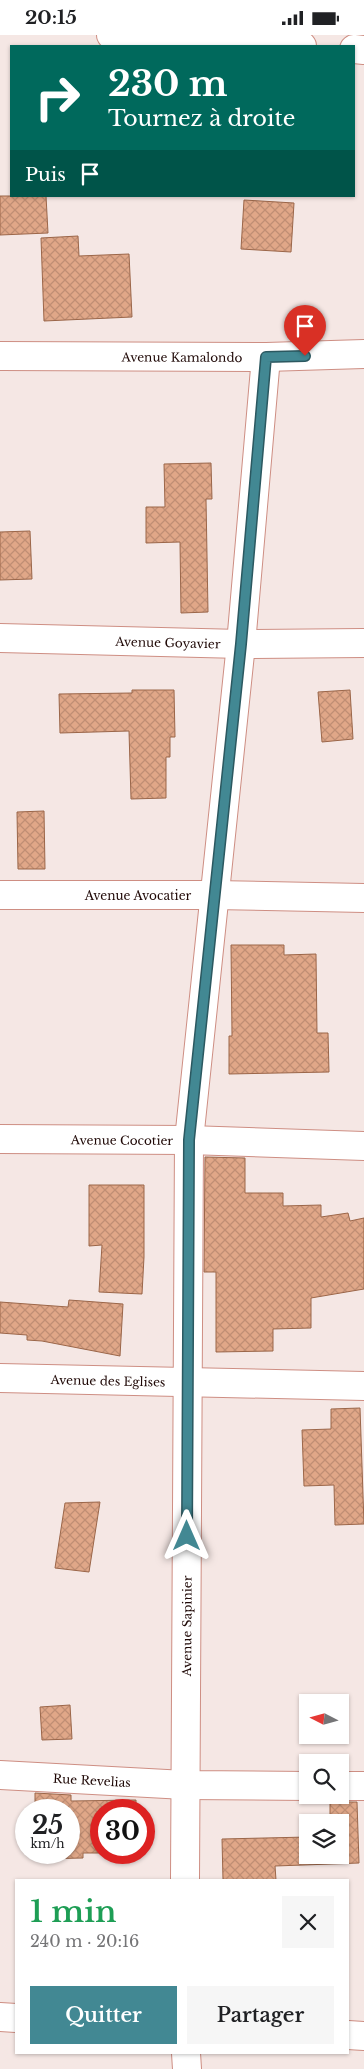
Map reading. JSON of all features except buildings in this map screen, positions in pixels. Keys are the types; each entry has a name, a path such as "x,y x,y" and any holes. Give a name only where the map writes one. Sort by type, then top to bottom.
{"street":[{"path":"111,35 285,45"},
{"name":"Avenue Kamalondo","path":"0,356 266,357 364,354"},
{"name":"Avenue Sapinier","path":"185,1879 189,1140 241,644 266,357"},
{"name":"Avenue Goyavier","path":"0,637 241,644 364,643"},
{"name":"Avenue Avocatier","path":"0,895 214,895 364,898"},
{"name":"Avenue Cocotier","path":"0,1139 189,1140 364,1146"},
{"name":"Avenue des Eglises","path":"0,1378 364,1385"},
{"name":"Rue Revelias","path":"0,1775 185,1785 299,1786"},
{"path":"349,1786 364,1787"},
{"path":"0,2017 15,2018"},
{"path":"349,2035 364,2036"},
{"path":"186,2054 187,2069"}],"route":[{"path":"187,1536 189,1140 241,644 266,357 305,356"}]}
